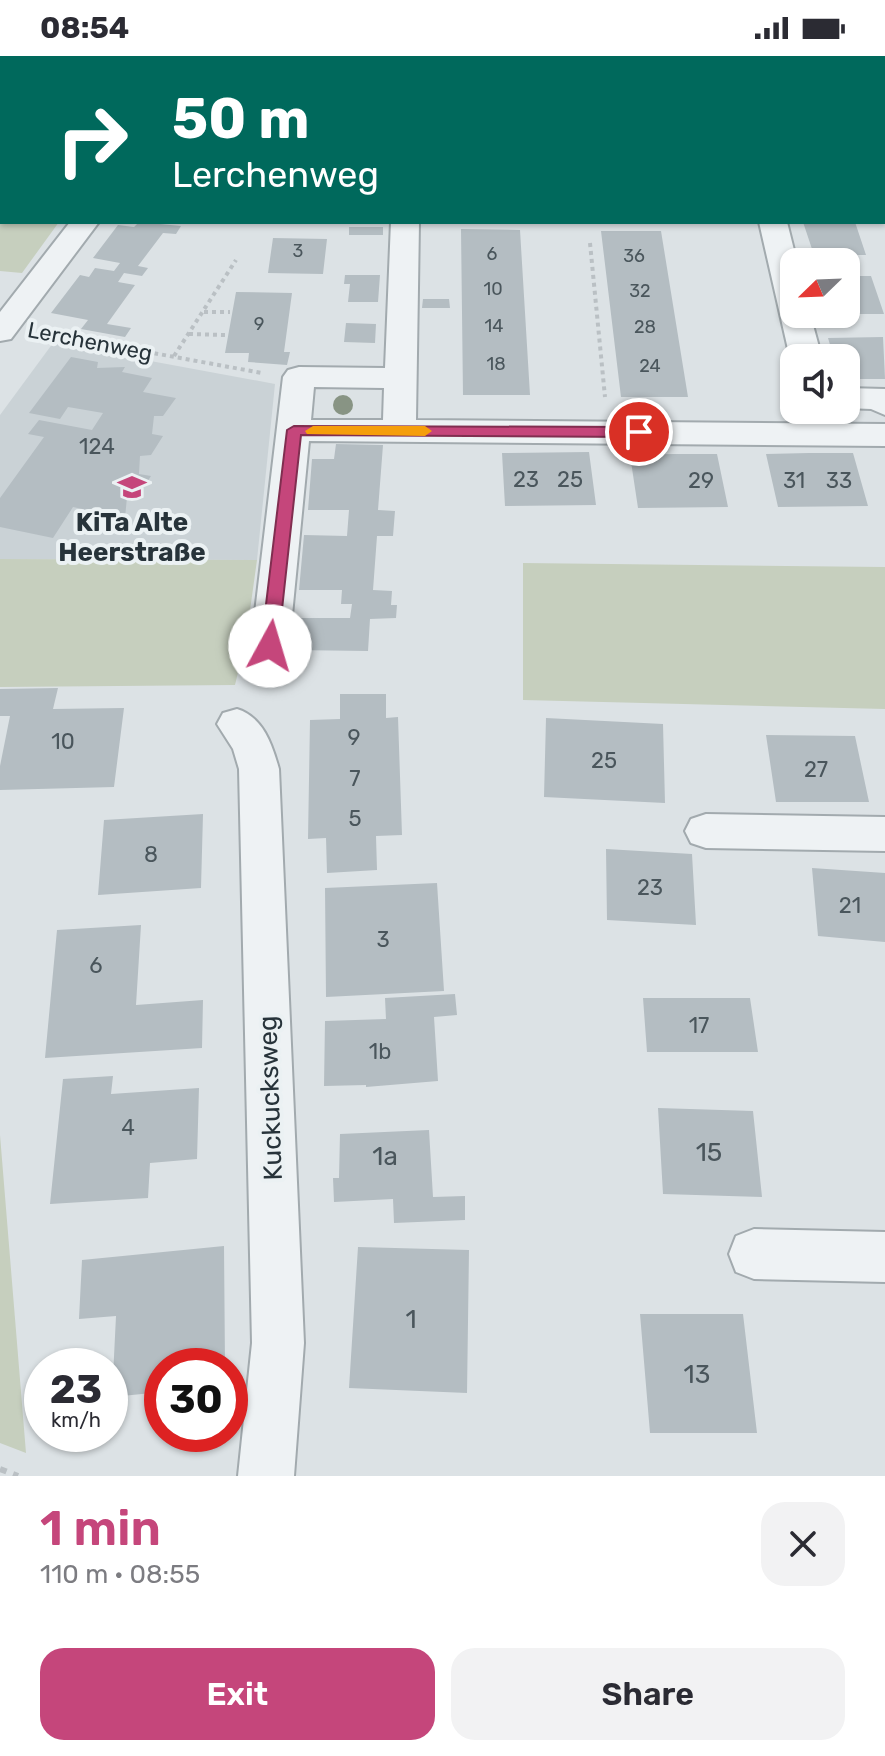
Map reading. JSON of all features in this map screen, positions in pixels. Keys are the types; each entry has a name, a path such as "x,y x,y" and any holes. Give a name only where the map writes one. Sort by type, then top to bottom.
{"street":[{"path":"3,329 83,224"},
{"path":"399,431 405,224"},
{"path":"773,224 780,252"},
{"path":"270,646 299,377 400,378"},
{"path":"860,398 883,399 885,405"},
{"path":"294,430 608,432 780,424"},
{"path":"831,424 885,435"},
{"name":"Kuckucksweg","path":"237,724 252,745 259,769 278,1343 266,1476"},
{"path":"706,831 885,834"},
{"path":"754,1254 885,1257"}],"path":[{"path":"590,243 608,432"},
{"name":"Lerchenweg","path":"174,357 236,260"},
{"path":"203,312 230,312"},
{"name":"Lerchenweg","path":"3,329 226,368 299,377"},
{"path":"188,334 225,335"},
{"path":"0,1469 18,1476"}],"shaded area":[{"name":"KiTa Alte Heerstraße","path":"53,343 275,384 257,560 0,559 0,415"}],"green space":[{"path":"0,224 58,224 22,273 0,271"},
{"path":"0,559 257,560 246,639 235,685 0,687"},
{"path":"523,563 885,567 885,709 523,700"},
{"path":"0,1135 26,1453 0,1443"}],"building":[{"path":"137,224 181,226 176,234 163,233 138,266 148,268 142,276 124,273 118,282 135,285 107,324 131,328 125,337 81,329 88,320 51,313 80,275 89,277 95,268 114,271 120,263 93,258 118,225 134,227"},
{"path":"804,224 856,224 866,255 860,255 860,248 812,248"},
{"path":"349,227 383,227 383,235 349,235"},
{"path":"461,229 520,230 530,395 463,395"},
{"path":"601,231 661,231 688,397 621,397"},
{"path":"273,238 327,239 323,274 268,273"},
{"path":"345,275 380,275 378,302 348,302 350,284 344,284"},
{"path":"860,276 871,276 884,314 860,314"},
{"path":"236,292 292,293 284,352 290,352 287,365 248,362 249,353 225,353"},
{"path":"423,299 449,299 450,308 422,308"},
{"path":"346,323 376,324 375,343 344,342"},
{"path":"883,337 885,379 860,379 860,344 830,344 828,338"},
{"path":"71,357 98,362 97,368 125,367 122,372 152,378 143,392 176,398 163,416 154,416 152,434 163,436 151,455 140,456 139,474 151,476 138,496 127,497 125,518 73,507 53,538 0,527 0,498 44,437 28,434 39,420 92,430 103,413 68,407 60,419 29,413"},
{"path":"336,444 383,445 378,510 395,511 393,536 377,536 373,590 392,591 391,605 397,605 396,618 370,619 368,651 291,650 294,618 350,618 352,604 341,604 342,590 299,590 304,535 347,536 349,510 308,510 312,459 334,459"},
{"path":"589,452 596,505 505,506 502,453"},
{"path":"853,453 868,506 778,507 766,454"},
{"path":"717,454 728,507 638,508 630,455"},
{"path":"58,688 53,709 124,708 114,787 0,790 0,766 10,716 0,716 0,689"},
{"path":"340,694 386,694 386,718 398,717 402,835 376,836 377,870 327,873 326,838 308,839 310,720 340,719"},
{"path":"546,718 663,724 665,803 544,797"},
{"path":"766,735 855,736 869,802 776,802"},
{"path":"203,814 201,888 98,895 104,820"},
{"path":"606,849 692,854 696,925 607,920"},
{"path":"812,868 885,873 885,942 818,936"},
{"path":"437,883 444,991 326,997 325,888"},
{"path":"141,925 136,1005 203,1000 202,1048 45,1058 57,930"},
{"path":"455,994 457,1015 434,1017 438,1081 366,1087 324,1086 325,1021 386,1019 385,998"},
{"path":"643,998 750,998 758,1052 647,1052"},
{"path":"113,1076 111,1094 199,1088 197,1159 150,1163 148,1198 50,1204 63,1079"},
{"path":"658,1108 753,1111 762,1197 663,1194"},
{"path":"429,1130 433,1197 465,1196 465,1220 394,1223 393,1199 334,1202 333,1178 339,1178 340,1134"},
{"path":"224,1246 225,1348 144,1348 144,1394 128,1395 128,1348 114,1348 116,1316 79,1319 82,1260"},
{"path":"358,1247 469,1250 467,1393 349,1388"},
{"path":"640,1314 743,1314 757,1433 650,1433"}],"slow traffic":[{"path":"313,431 425,431"}],"place":[{"name":"KiTa Alte Heerstraße","path":"132,487"}],"route":[{"path":"270,646 294,430 639,432"}]}
